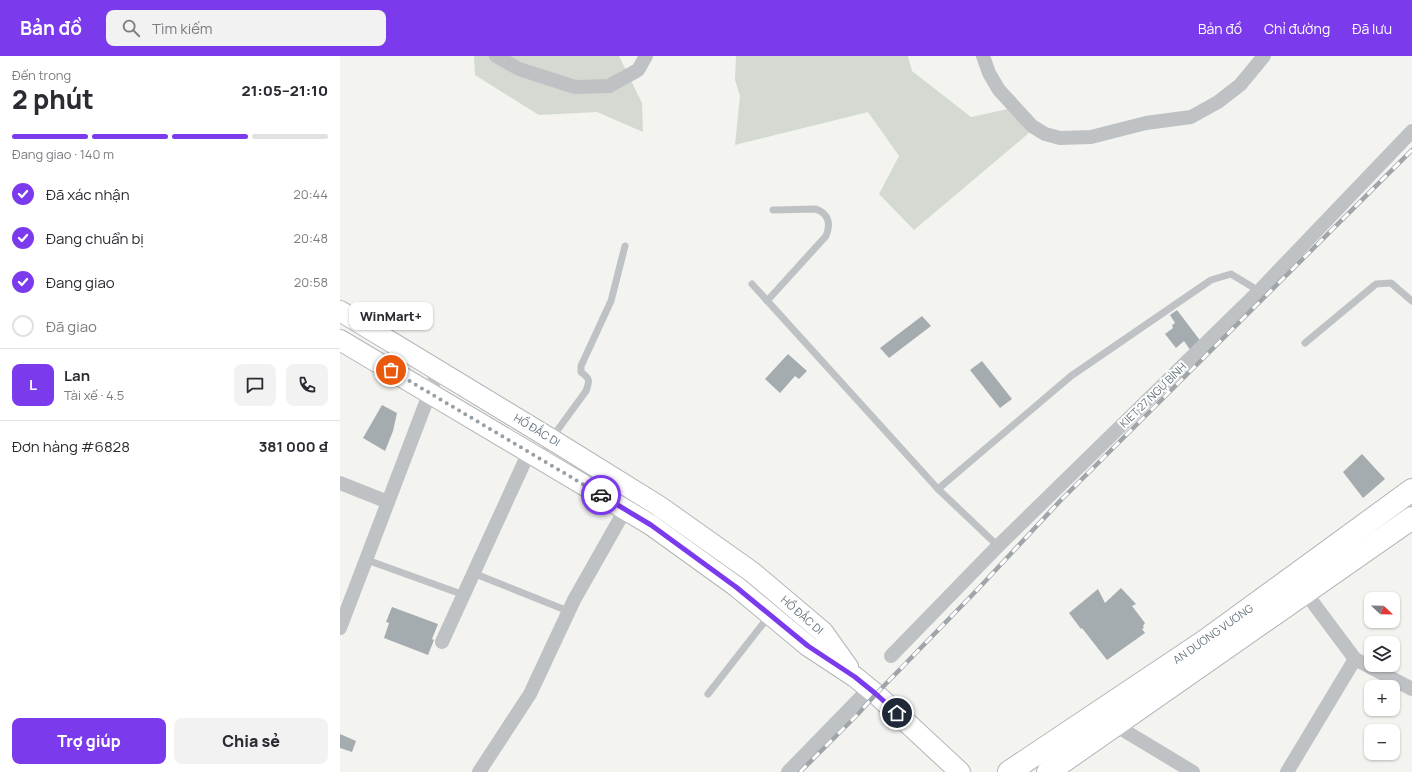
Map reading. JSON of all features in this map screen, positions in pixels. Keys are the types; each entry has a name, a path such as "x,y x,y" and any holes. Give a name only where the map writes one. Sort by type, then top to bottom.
{"main road":[{"name":"AN DƯƠNG VƯƠNG","path":"1009,772 1205,641 1412,490"},
{"name":"AN DƯƠNG VƯƠNG","path":"1048,772 1412,518"},
{"path":"1369,521 1379,541"}],"street":[{"path":"496,56 519,69 576,87 609,86 638,70 646,56"},
{"path":"982,56 989,73 999,90 1032,126 1046,134 1060,138 1092,137 1146,123 1191,117 1218,102 1240,84 1264,56"},
{"name":"KIET 27 NGỰ BÌNH","path":"891,656 998,546 1258,291 1412,131"},
{"name":"HỒ ĐẮC DI","path":"340,311 552,439 659,506 752,572 823,632 862,683"},
{"name":"HỒ ĐẮC DI","path":"340,340 651,525 736,587 808,646 862,683"},
{"path":"340,628 438,371"},
{"path":"442,642 473,574 535,456"},
{"path":"340,484 388,502"},
{"path":"479,772 530,694 568,611 625,510"},
{"path":"1306,592 1355,659 1412,690"},
{"path":"1287,772 1355,659"},
{"path":"788,772 862,683 960,772"},
{"path":"1115,725 1193,772"}],"lane":[{"path":"767,301 826,236 829,224 826,216 816,209 772,210"},
{"path":"535,456 552,439 586,391 589,382 588,377 582,372 581,366 611,301 625,246"},
{"path":"938,489 1071,376 1211,280 1231,274 1258,291"},
{"path":"1305,343 1376,284 1391,283 1412,300"},
{"path":"752,284 938,489 998,546"},
{"path":"367,560 464,595"},
{"path":"473,574 568,611"},
{"path":"708,694 770,615"}],"shaded area":[{"path":"474,56 619,56 642,103 643,132 597,112 539,115 475,75"},
{"path":"736,56 908,56 912,71 971,117 1008,109 1029,133 914,230 879,194 899,156 868,112 735,145 740,96 735,80"}],"building":[{"path":"1177,310 1202,343 1191,351 1184,341 1176,348 1165,334 1173,328 1172,325 1175,323 1170,315"},
{"path":"922,316 931,326 889,358 880,348"},
{"path":"788,354 807,371 799,379 795,376 780,393 765,379"},
{"path":"982,361 1012,399 1000,408 970,370"},
{"path":"382,405 397,413 393,431 385,451 363,438"},
{"path":"1362,454 1385,479 1363,498 1343,472"},
{"path":"1121,588 1136,604 1132,606 1145,623 1143,626 1144,628 1142,629 1145,633 1107,660 1069,613 1098,589 1105,603"},
{"path":"392,607 438,624 428,655 384,638 389,623 386,622"},
{"path":"340,734 356,741 352,752 340,748"}],"railway":[{"path":"800,772 978,589 1060,501 1412,150"}],"way so far":[{"path":"391,370 601,495"}],"place":[{"name":"WinMart+","path":"391,370"}],"route":[{"path":"601,495 651,525 736,587 808,646 855,677 897,713"}]}
